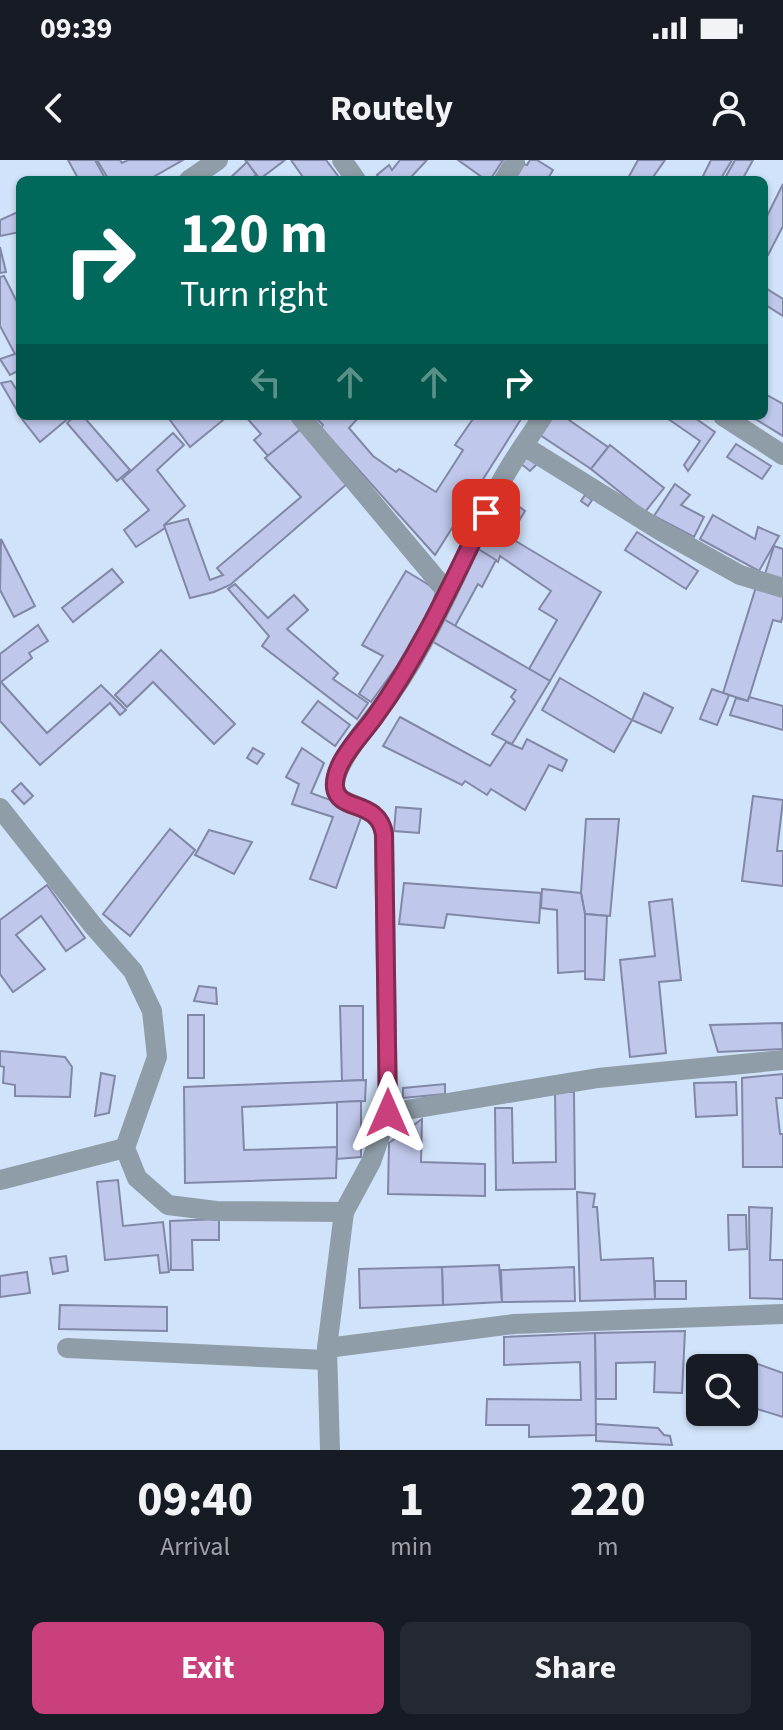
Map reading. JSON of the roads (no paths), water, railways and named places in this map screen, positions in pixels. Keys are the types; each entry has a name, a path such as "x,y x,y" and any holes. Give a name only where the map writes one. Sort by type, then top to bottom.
{"street":[{"path":"195,176 218,160"},
{"path":"303,420 448,593"},
{"path":"330,1450 326,1354 344,1212 371,1162 388,1113 384,834 382,822 376,814 342,800 336,792 335,783 343,761 393,692 448,593 500,484 540,420"},
{"path":"729,420 783,455"},
{"path":"524,446 661,531 740,575 783,588"},
{"path":"0,808 133,971 152,1011 157,1057 125,1148 137,1178 168,1205 216,1211 344,1212"},
{"path":"388,1113 598,1078 783,1060"},
{"path":"0,1180 125,1148"},
{"path":"67,1348 326,1354 514,1324 783,1314"}]}
